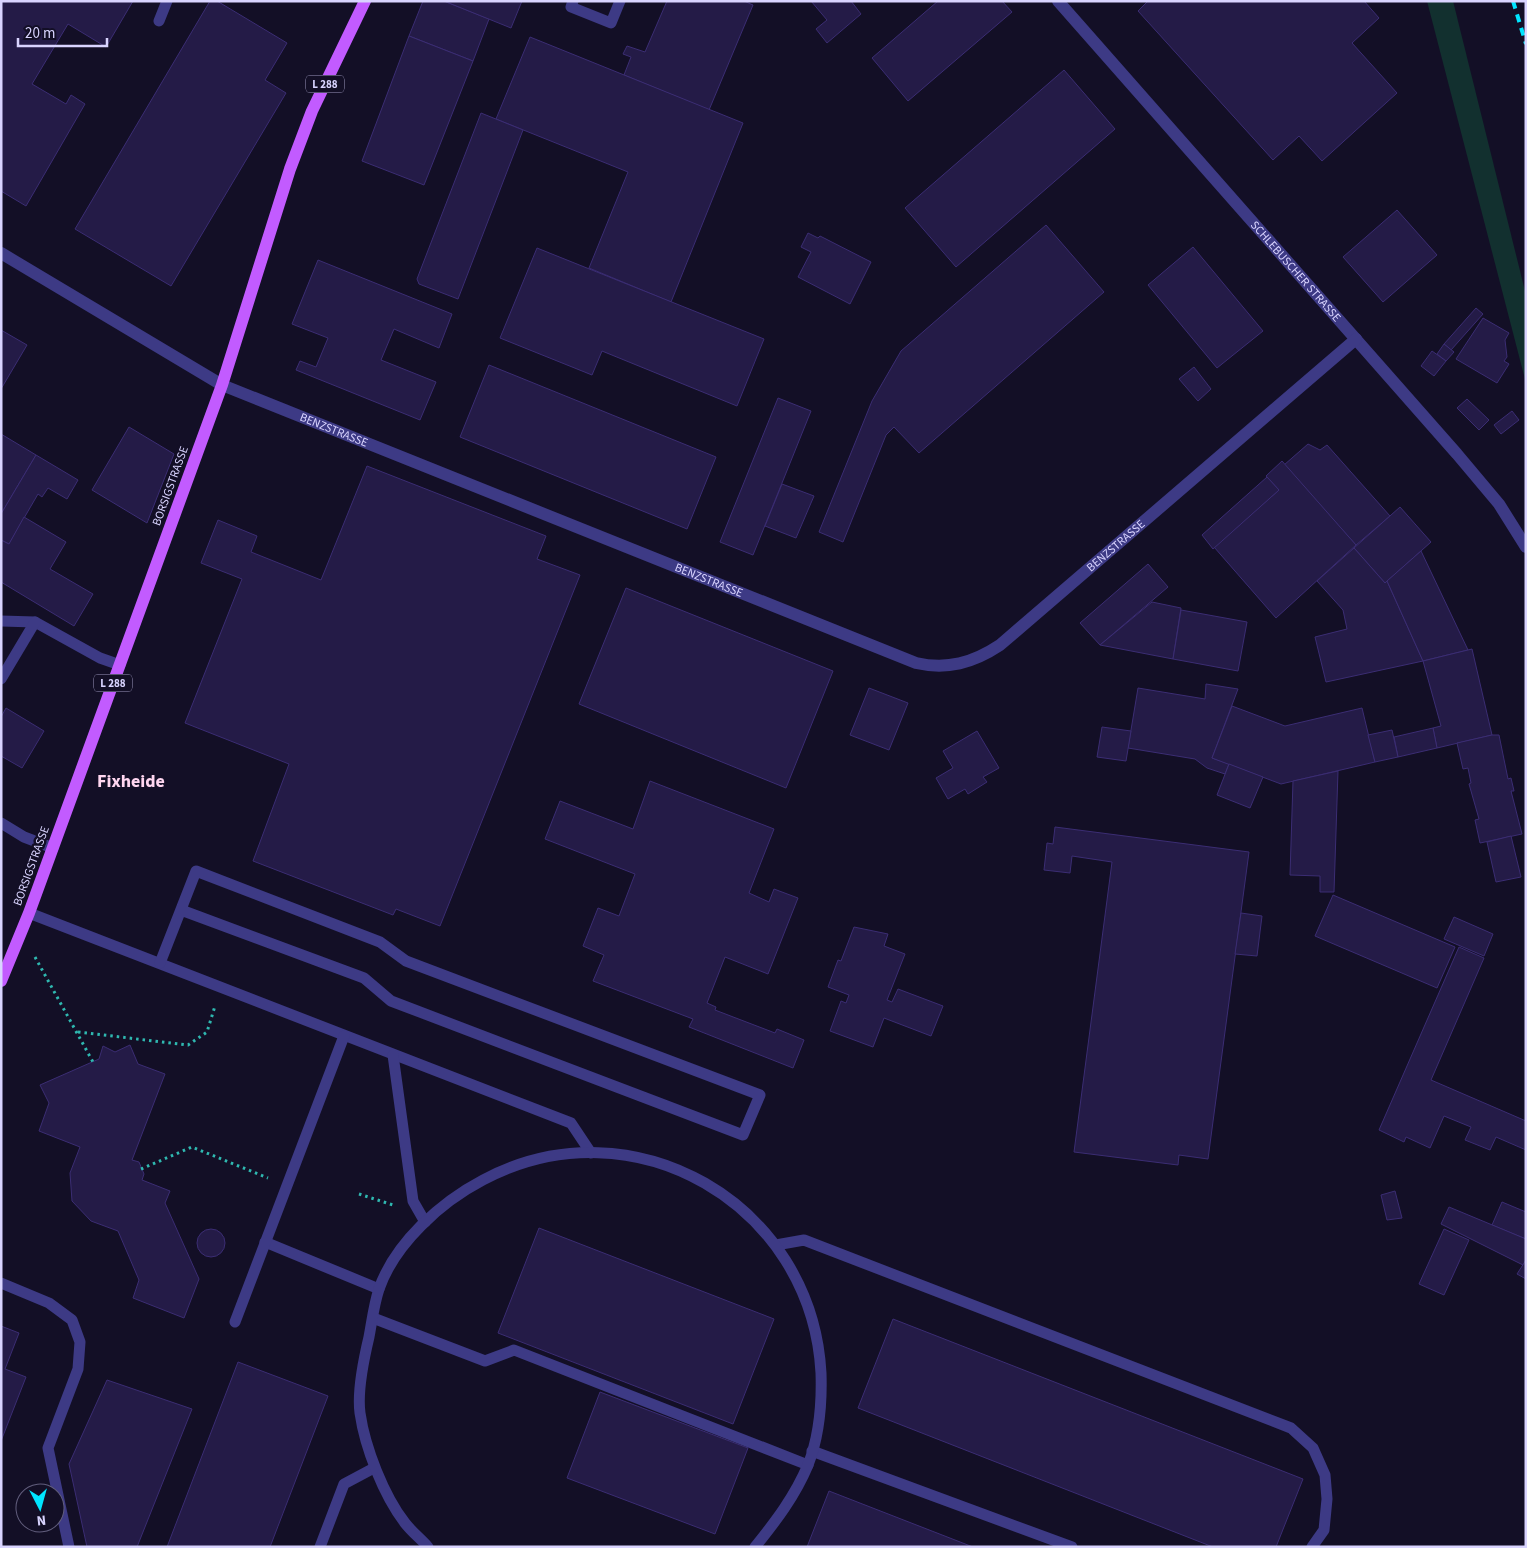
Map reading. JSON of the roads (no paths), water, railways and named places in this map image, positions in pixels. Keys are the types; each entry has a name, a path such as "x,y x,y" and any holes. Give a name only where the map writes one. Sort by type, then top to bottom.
{"main road":[{"name":"BORSIGSTRASSE","path":"1,981 29,913 222,385 299,144 360,3"}],"street":[{"name":"SCHLEBUSCHER STRASSE","path":"1058,1 1499,504 1526,547"},
{"name":"BENZSTRASSE","path":"1,253 222,385 916,663 941,667 969,662 983,657 1000,646 1356,340"}],"lane":[{"path":"159,20 167,1"},
{"path":"573,1 571,7 611,23 620,1"},
{"path":"1,621 35,622 100,658 120,664"},
{"path":"1,679 35,622"},
{"path":"1,824 24,837 53,848"},
{"path":"160,962 196,871 380,942 406,960 760,1095 743,1135 391,1001 364,978 181,910"},
{"path":"29,913 160,962 344,1036 571,1123 591,1153"},
{"path":"235,1322 344,1036"},
{"path":"393,1055 413,1200 424,1222"},
{"path":"428,1547 404,1523 374,1468 360,1411 364,1356 379,1288 405,1245 424,1222 460,1192 501,1170 545,1157 591,1153 634,1156 675,1168 713,1187 748,1214 776,1245 804,1292 819,1344 822,1398 812,1452 808,1465 786,1509 755,1547"},
{"path":"776,1245 804,1240 1291,1428 1313,1448 1325,1475 1327,1499 1324,1530 1312,1547"},
{"path":"265,1242 379,1288"},
{"path":"1,1283 49,1303 72,1320 80,1342 78,1369 48,1448 69,1547"},
{"path":"373,1318 485,1361 514,1350 808,1465"},
{"path":"812,1452 1072,1547"},
{"path":"320,1547 344,1484 374,1468"}],"railway":[{"path":"1513,1 1526,44"}],"district":[{"name":"Fixheide","path":"131,781"}]}
